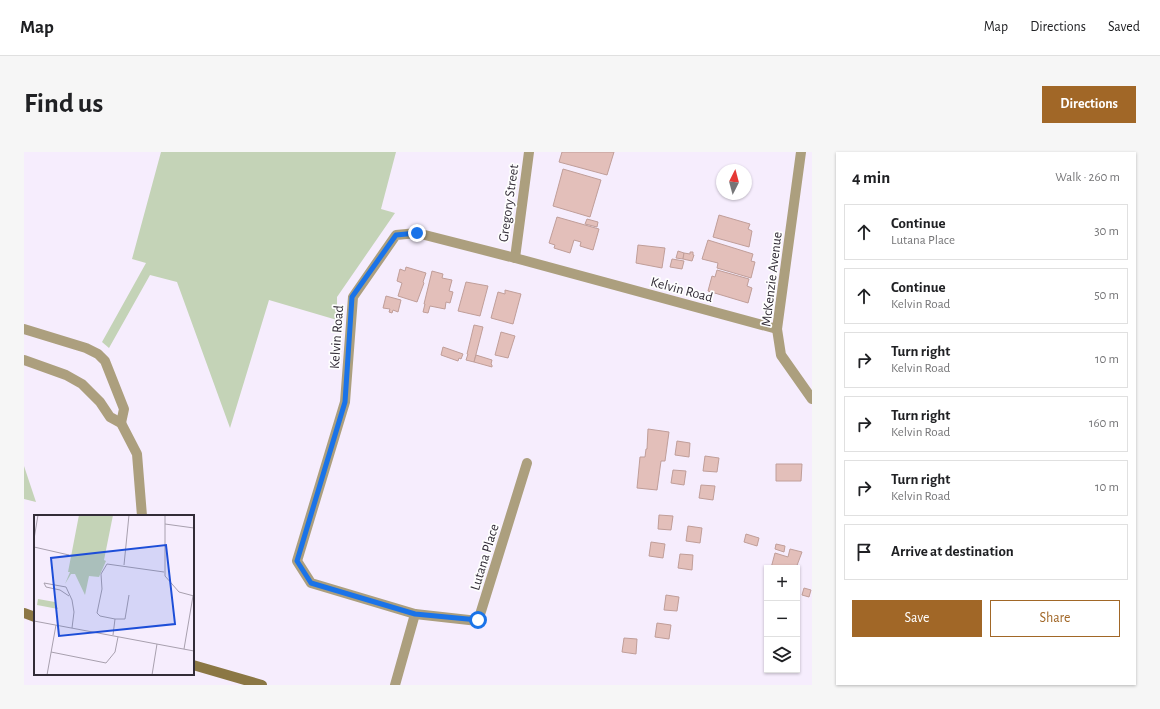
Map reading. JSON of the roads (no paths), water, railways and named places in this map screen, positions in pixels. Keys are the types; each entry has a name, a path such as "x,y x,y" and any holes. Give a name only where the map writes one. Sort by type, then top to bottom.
{"street":[{"name":"Gregory Street","path":"515,258 529,152"},
{"name":"McKenzie Avenue","path":"801,152 777,329 781,355 812,399"},
{"name":"Kelvin Road","path":"415,614 311,583 297,561 345,402 352,297 396,235 417,233 777,329"},
{"path":"24,329 86,348 98,354 105,361 124,409 121,423"},
{"path":"24,360 66,375 82,384 100,402 110,417 121,423 136,454 142,515"},
{"name":"Lutana Place","path":"415,614 478,620 527,463"},
{"path":"24,613 34,617"},
{"path":"395,685 415,614"},
{"path":"194,664 262,685"}]}
